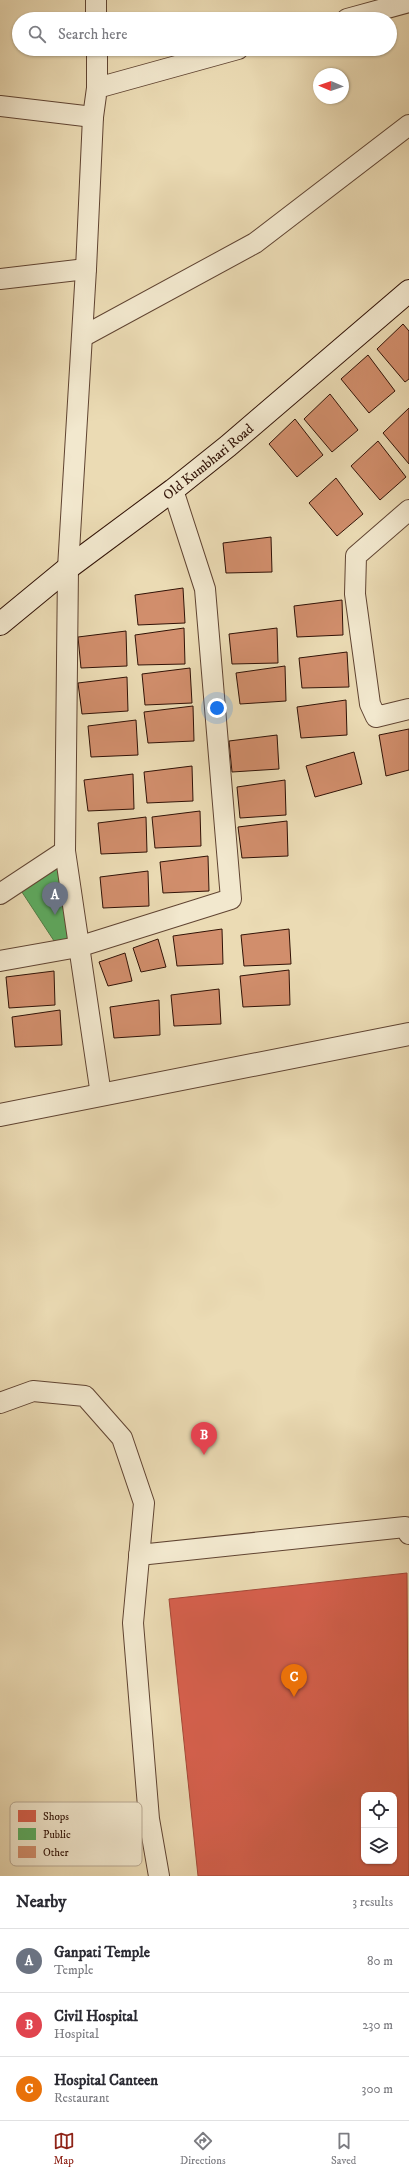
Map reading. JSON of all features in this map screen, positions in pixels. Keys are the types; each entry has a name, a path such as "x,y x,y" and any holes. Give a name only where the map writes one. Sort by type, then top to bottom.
{"main road":[{"name":"Old Kumbhari Road","path":"0,624 68,568 173,490 409,291"},
{"path":"0,1115 409,1034"}],"street":[{"path":"96,0 96,12"},
{"path":"373,12 409,2"},
{"path":"97,56 97,88 93,117 86,269 68,568 65,851 100,1095"},
{"path":"97,88 213,56"},
{"path":"0,106 93,117"},
{"path":"82,337 255,243 409,125"},
{"path":"0,278 86,269"},
{"path":"0,961 78,947 231,899 205,589 173,490"},
{"path":"409,510 356,556 355,594 370,704 376,717 409,709"},
{"path":"0,894 65,851"},
{"path":"0,1403 33,1391 85,1396 122,1438 144,1503 133,1623 149,1819 159,1876"},
{"path":"139,1555 405,1527 409,1534"}],"building: Shops":[{"path":"407,1573 409,1876 198,1876 169,1599"}],"building: Public":[{"path":"65,851 78,947 60,950 16,883"}],"building: Other":[{"path":"403,324 409,331 409,379 405,382 377,349"},
{"path":"368,355 395,391 369,413 341,379"},
{"path":"330,394 358,430 332,452 304,419"},
{"path":"409,408 409,464 383,433"},
{"path":"295,419 323,455 297,477 269,444"},
{"path":"378,441 406,477 380,500 351,466"},
{"path":"336,478 363,514 337,536 309,503"},
{"path":"271,537 272,572 226,573 223,543"},
{"path":"183,588 185,623 138,625 135,595"},
{"path":"342,600 343,635 297,637 294,606"},
{"path":"184,628 185,664 138,665 135,635"},
{"path":"277,628 278,663 232,664 229,634"},
{"path":"126,631 127,666 81,668 78,637"},
{"path":"347,652 349,687 302,688 299,658"},
{"path":"285,666 286,701 240,704 236,673"},
{"path":"190,668 192,703 145,705 142,674"},
{"path":"127,677 128,711 82,714 78,683"},
{"path":"346,700 347,735 301,738 297,707"},
{"path":"193,706 194,741 148,743 144,712"},
{"path":"136,720 138,755 91,757 88,726"},
{"path":"409,729 409,770 386,776 379,735"},
{"path":"277,735 279,769 232,772 229,741"},
{"path":"354,752 362,784 315,797 306,766"},
{"path":"192,766 193,801 147,803 144,772"},
{"path":"133,774 134,809 88,811 84,780"},
{"path":"285,780 286,815 240,818 237,787"},
{"path":"200,811 201,846 155,848 152,817"},
{"path":"146,817 147,852 101,854 98,823"},
{"path":"287,821 288,856 242,858 238,827"},
{"path":"208,856 209,891 163,893 160,862"},
{"path":"148,871 149,906 103,908 100,877"},
{"path":"222,929 223,964 177,966 173,936"},
{"path":"289,929 291,964 244,966 241,935"},
{"path":"158,939 166,967 141,972 133,948"},
{"path":"125,953 132,981 108,986 99,962"},
{"path":"289,970 290,1005 243,1007 240,976"},
{"path":"54,971 55,1005 9,1008 6,977"},
{"path":"219,989 221,1024 174,1026 171,995"},
{"path":"159,1000 160,1035 114,1038 110,1007"},
{"path":"60,1010 62,1045 15,1047 12,1017"}],"place":[{"name":"Ganpati Temple","path":"55,915"},
{"name":"Civil Hospital","path":"204,1455"},
{"name":"Hospital Canteen","path":"294,1697"}]}
